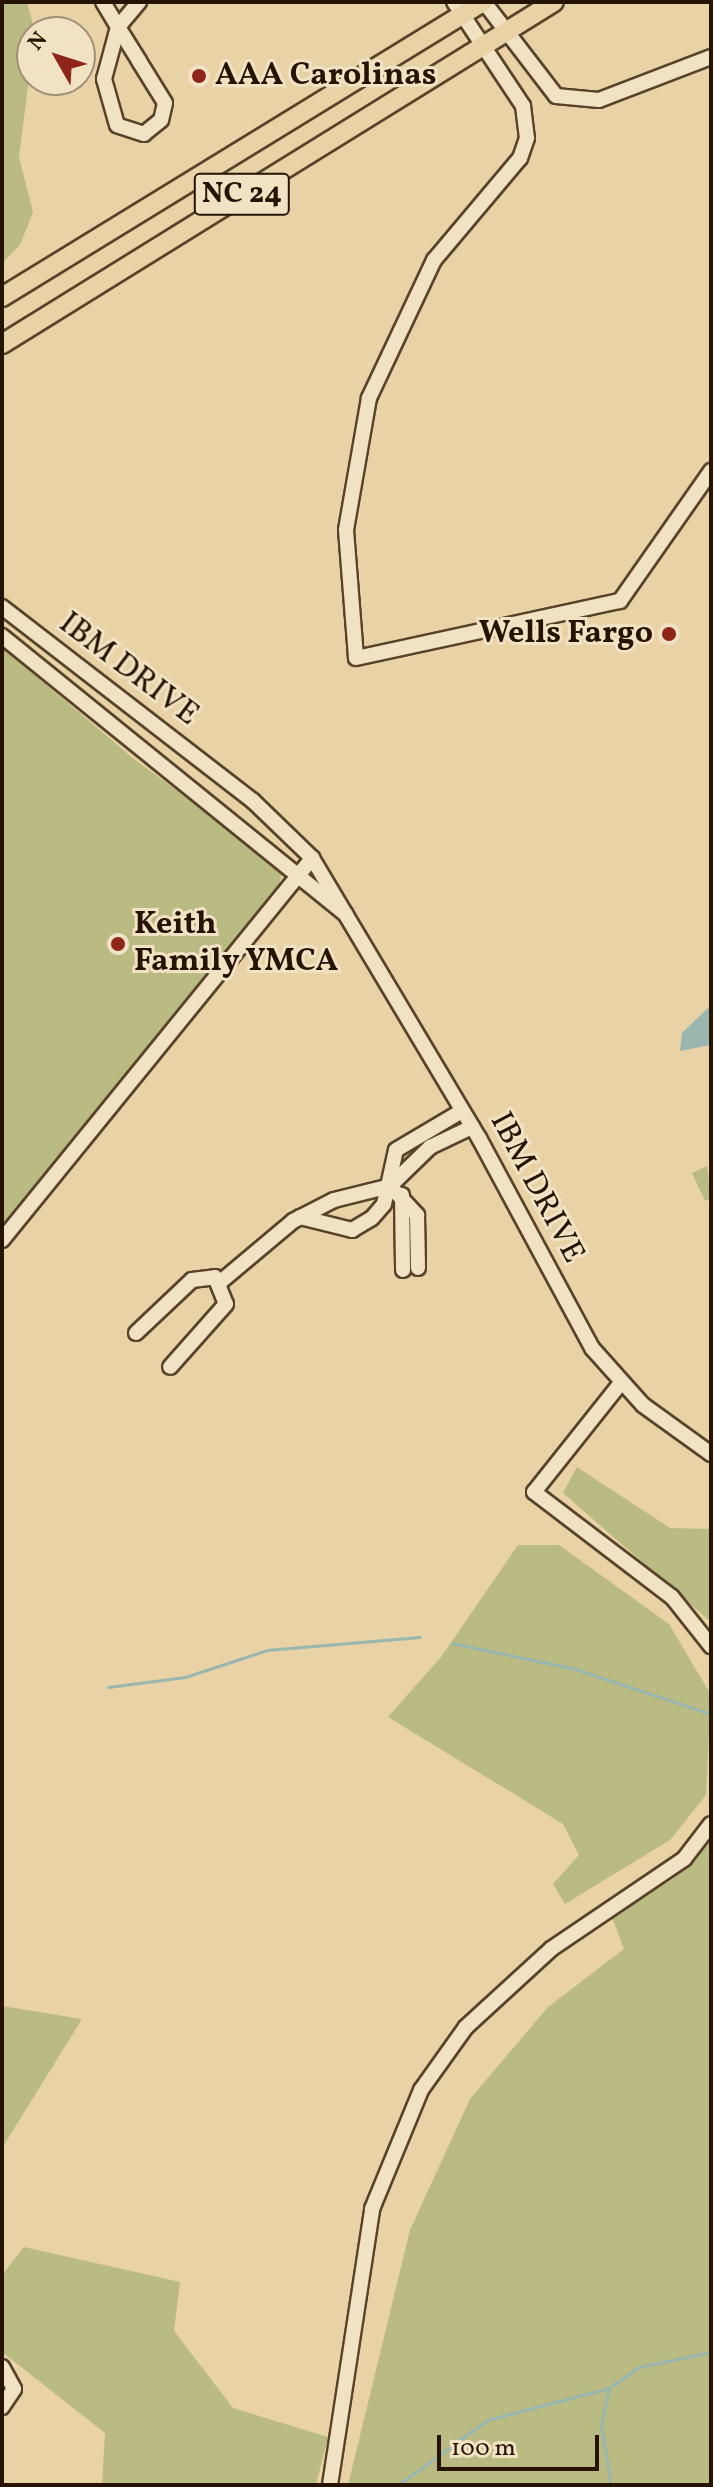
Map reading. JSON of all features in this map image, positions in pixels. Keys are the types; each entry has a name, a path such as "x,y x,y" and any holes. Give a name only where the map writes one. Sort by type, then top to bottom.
{"main road":[{"name":"NC 24","path":"2,297 458,8 484,2"},
{"name":"NC 24","path":"2,344 554,2"}],"street":[{"path":"103,2 118,27 165,103 161,120 144,134 125,131 111,114 105,67 118,27 139,2"},
{"path":"484,2 548,90 580,101 711,57"},
{"path":"458,8 523,106 527,138 520,158 484,194 426,277 382,363 355,454 345,551 356,658 613,605 635,588 711,471"},
{"name":"IBM DRIVE","path":"2,607 253,801 312,858 472,1127 586,1339 620,1384 711,1454"},
{"name":"IBM DRIVE","path":"2,636 349,916"},
{"path":"2,1240 312,858"},
{"path":"300,1217 352,1230 384,1204 396,1150 462,1111"},
{"path":"218,1284 300,1217 390,1186 430,1147 472,1127"},
{"path":"390,1186 402,1195 417,1215 409,1238 410,1269"},
{"path":"136,1333 192,1280 205,1276 218,1284 227,1296 222,1312 170,1367"},
{"path":"620,1384 534,1492 672,1597 711,1646"},
{"path":"330,2485 372,2209 421,2090 466,2027 551,1949 684,1859 711,1824"},
{"path":"2,2367 14,2389 2,2407"}],"green space":[{"path":"2,2 27,2 31,16 16,16 16,96 27,96 19,157 33,212 20,245 2,263"},
{"name":"Keith Family YMCA","path":"2,647 134,759 283,868 278,889 2,1233"},
{"path":"707,1166 711,1198 705,1201 692,1173"},
{"path":"577,1467 670,1528 711,1529 711,1622 563,1493"},
{"path":"518,1545 559,1545 669,1624 711,1695 706,1795 670,1840 565,1904 553,1884 579,1855 563,1824 388,1717 441,1657"},
{"path":"711,1835 711,2485 348,2485 410,2230 470,2099 548,2007 624,1949 612,1917 673,1879"},
{"path":"2,2006 82,2019 2,2148"},
{"path":"24,2247 180,2282 174,2331 233,2408 328,2437 316,2485 102,2485 105,2433 2,2352 2,2275"}],"water":[{"path":"711,1005 711,1045 680,1051 682,1033"}],"waterway":[{"path":"108,1687 185,1677 267,1650 419,1637"},
{"path":"452,1643 575,1669 711,1714"},
{"path":"398,2485 487,2420 609,2388 639,2367 711,2352"},
{"path":"609,2388 601,2425 611,2485"}],"place":[{"name":"AAA Carolinas","path":"199,76"},
{"name":"Wells Fargo","path":"669,634"},
{"name":"Keith Family YMCA","path":"118,944"}]}
